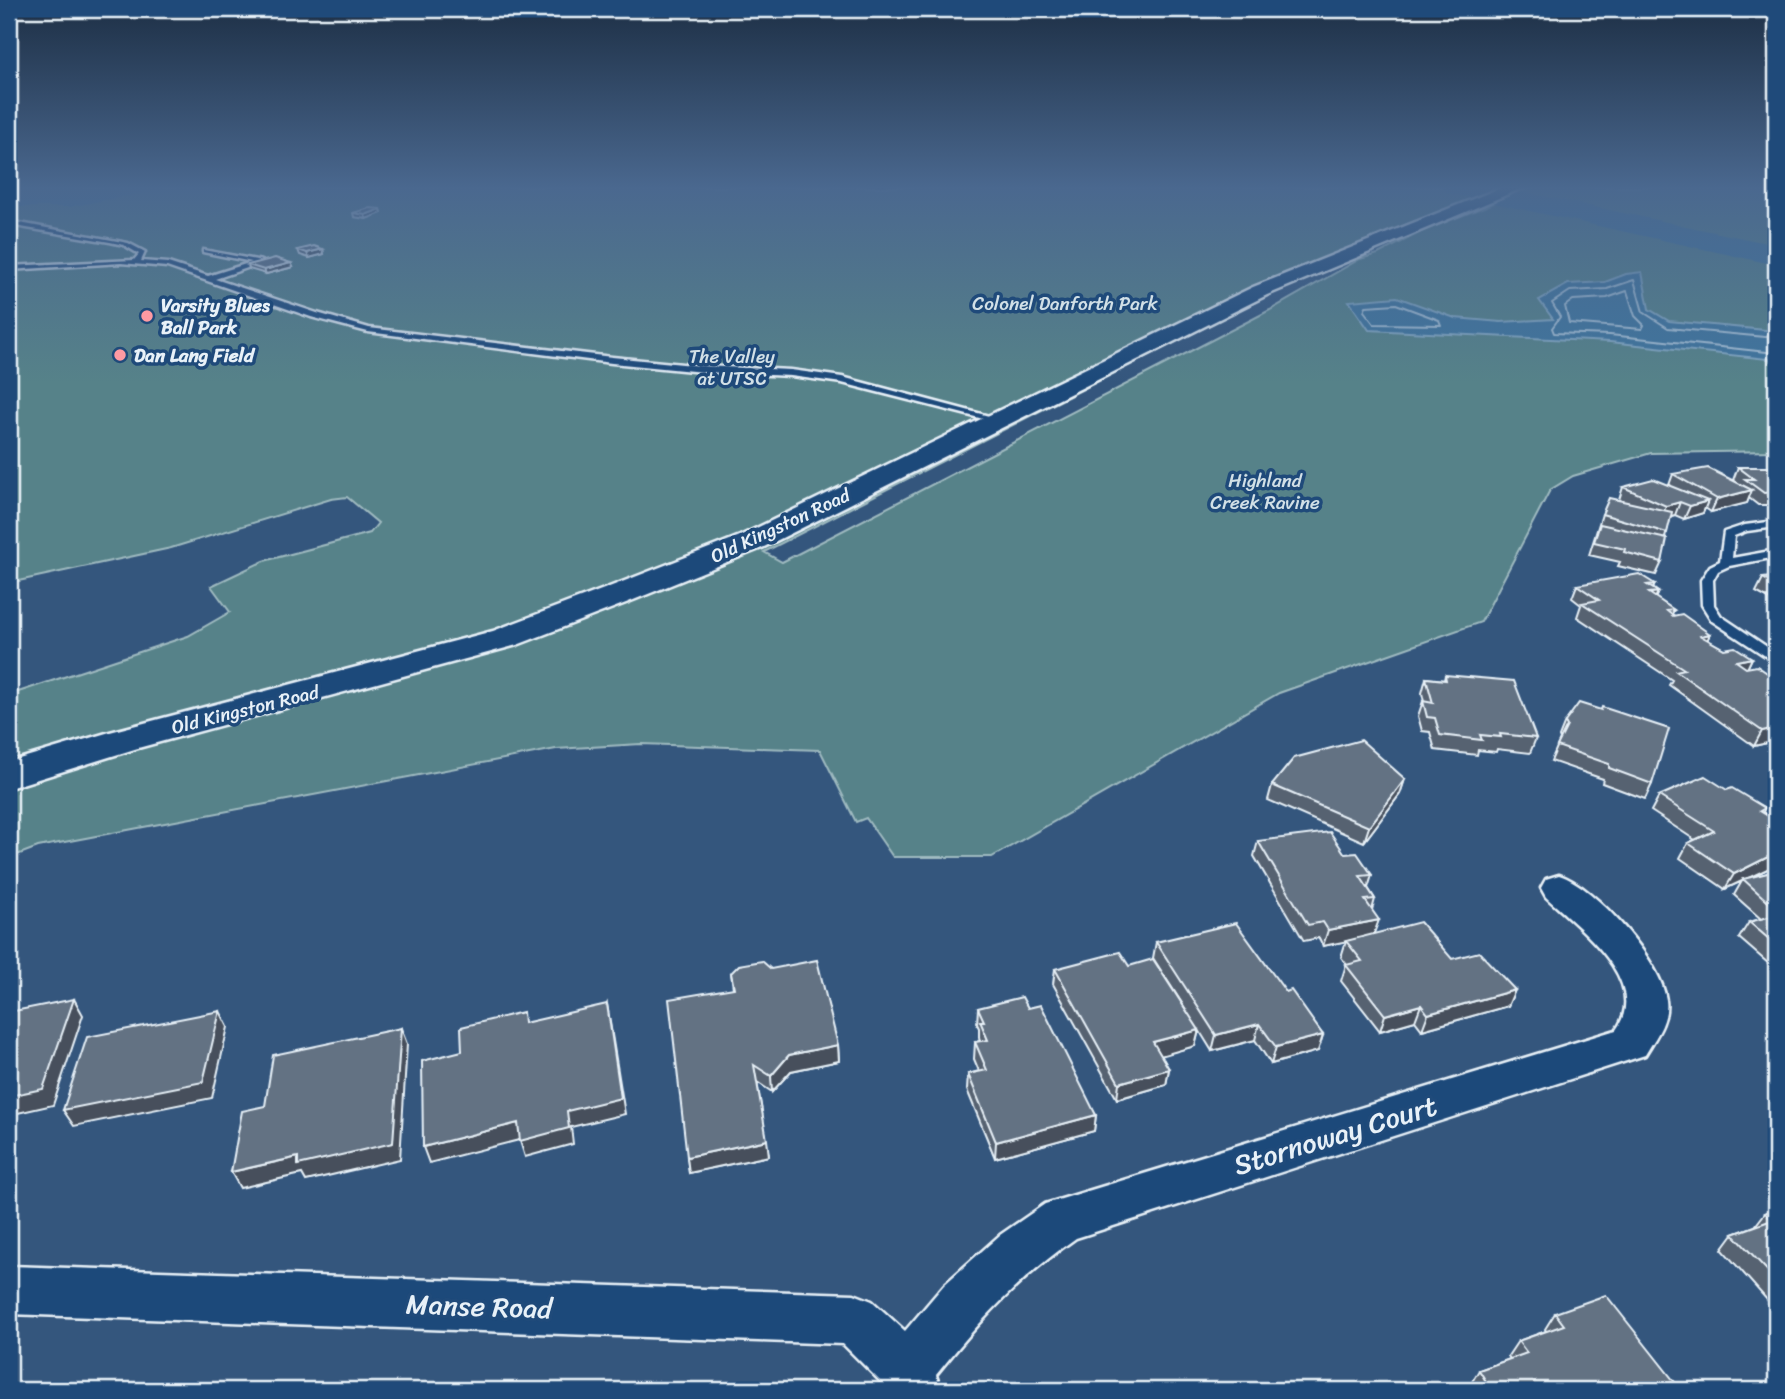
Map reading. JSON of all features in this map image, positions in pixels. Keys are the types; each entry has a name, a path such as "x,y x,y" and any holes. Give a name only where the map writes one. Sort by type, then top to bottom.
{"street":[{"name":"Old Kingston Road","path":"9,775 124,740 505,638 751,542 1260,291 1349,252"},
{"name":"Stornoway Court","path":"911,1380 962,1303 1017,1251 1062,1220 1630,1043 1638,1035 1646,1016 1646,993 1636,970 1606,931 1559,888"},
{"name":"Manse Road","path":"9,1290 854,1320 911,1380"}],"lane":[{"path":"137,261 142,252"},
{"path":"210,278 260,262 211,252"},
{"path":"9,268 137,261 168,265 314,315 368,330 612,360 703,369 791,373 842,380 999,420"},
{"path":"1726,563 1728,534 1745,528 1776,524"},
{"path":"1776,554 1726,563 1714,569 1707,580 1708,605 1716,618 1776,659"}],"green space":[{"path":"9,252 1351,252 764,552 782,562 1270,310 1360,259 1381,252 1776,252 1776,451 1651,453 1573,476 1550,490 1481,622 1279,693 992,857 893,857 866,818 856,822 820,750 641,744 556,749 38,847 9,858 9,695 188,636 230,612 211,586 264,561 370,533 378,523 347,497 331,499 171,548 9,583"}],"water":[{"path":"1642,272 1649,309 1669,321 1776,331 1776,360 1610,342 1369,330 1349,301 1397,297 1455,318 1501,322 1553,319 1539,300 1568,284 1605,282 1626,274"}],"building":[{"path":"275,258 291,263 264,270 248,265"},
{"path":"1738,467 1776,467 1776,492 1764,493 1745,479 1754,479"},
{"path":"1708,468 1752,490 1717,499 1673,474"},
{"path":"1653,479 1708,501 1690,506 1680,502 1666,506 1623,487"},
{"path":"1609,498 1672,512 1667,533 1602,514"},
{"path":"1600,524 1667,539 1662,562 1594,542"},
{"path":"1639,574 1655,584 1647,585 1658,592 1649,593 1674,610 1667,611 1673,616 1682,614 1710,634 1701,636 1724,649 1735,647 1752,658 1736,661 1746,668 1757,666 1776,679 1776,728 1762,731 1676,671 1684,669 1582,603 1599,600 1577,585"},
{"path":"1776,577 1776,586 1763,578"},
{"path":"1445,675 1514,681 1536,738 1480,735 1482,740 1440,735 1435,718 1427,717 1423,701 1433,703 1426,678 1446,680"},
{"path":"1579,703 1601,710 1602,707 1669,729 1652,784 1609,768 1609,764 1557,746 1567,726 1565,722"},
{"path":"1361,740 1405,779 1369,827 1272,785 1294,758"},
{"path":"1705,776 1727,790 1732,788 1765,808 1760,811 1776,821 1776,853 1734,874 1688,843 1714,831 1659,796"},
{"path":"1330,832 1345,854 1357,853 1372,875 1360,876 1375,899 1365,900 1379,920 1328,930 1323,922 1308,925 1258,841"},
{"path":"1776,871 1776,909 1743,879"},
{"path":"1776,915 1776,945 1749,922"},
{"path":"1420,922 1452,959 1479,952 1515,990 1428,1014 1421,1005 1385,1015 1346,965 1362,961 1346,941"},
{"path":"1236,923 1286,992 1291,990 1323,1035 1276,1047 1259,1024 1216,1035 1156,942"},
{"path":"1120,952 1129,966 1153,959 1199,1030 1153,1042 1169,1069 1119,1083 1055,969"},
{"path":"817,960 838,1045 789,1055 771,1076 754,1065 767,1140 687,1157 669,999 734,988 731,973 739,965 762,961 771,969"},
{"path":"1022,997 1028,1008 1041,1005 1096,1115 996,1142 968,1074 987,1070 975,1042 988,1040 978,1008"},
{"path":"74,999 43,1089 9,1096 9,1012"},
{"path":"607,1004 621,1098 567,1111 569,1128 520,1141 518,1123 423,1147 422,1061 462,1051 461,1027 523,1012 524,1023"},
{"path":"220,1011 203,1082 63,1110 87,1037"},
{"path":"401,1028 393,1143 298,1165 298,1157 231,1172 242,1111 265,1106 273,1055"},
{"path":"1776,1209 1776,1280 1733,1234 1772,1220 1765,1213"},
{"path":"1606,1295 1681,1390 1465,1390 1487,1383 1479,1370 1527,1353 1518,1341 1564,1325 1555,1313"}],"waterway":[{"path":"1763,252 1776,255"}],"place":[{"name":"Varsity Blues Ball Park","path":"147,316"},
{"name":"Dan Lang Field","path":"120,355"}],"park label":[{"name":"Colonel Danforth Park","path":"1065,303"},
{"name":"The Valley at UTSC","path":"732,367"},
{"name":"Highland Creek Ravine","path":"1265,491"}]}
